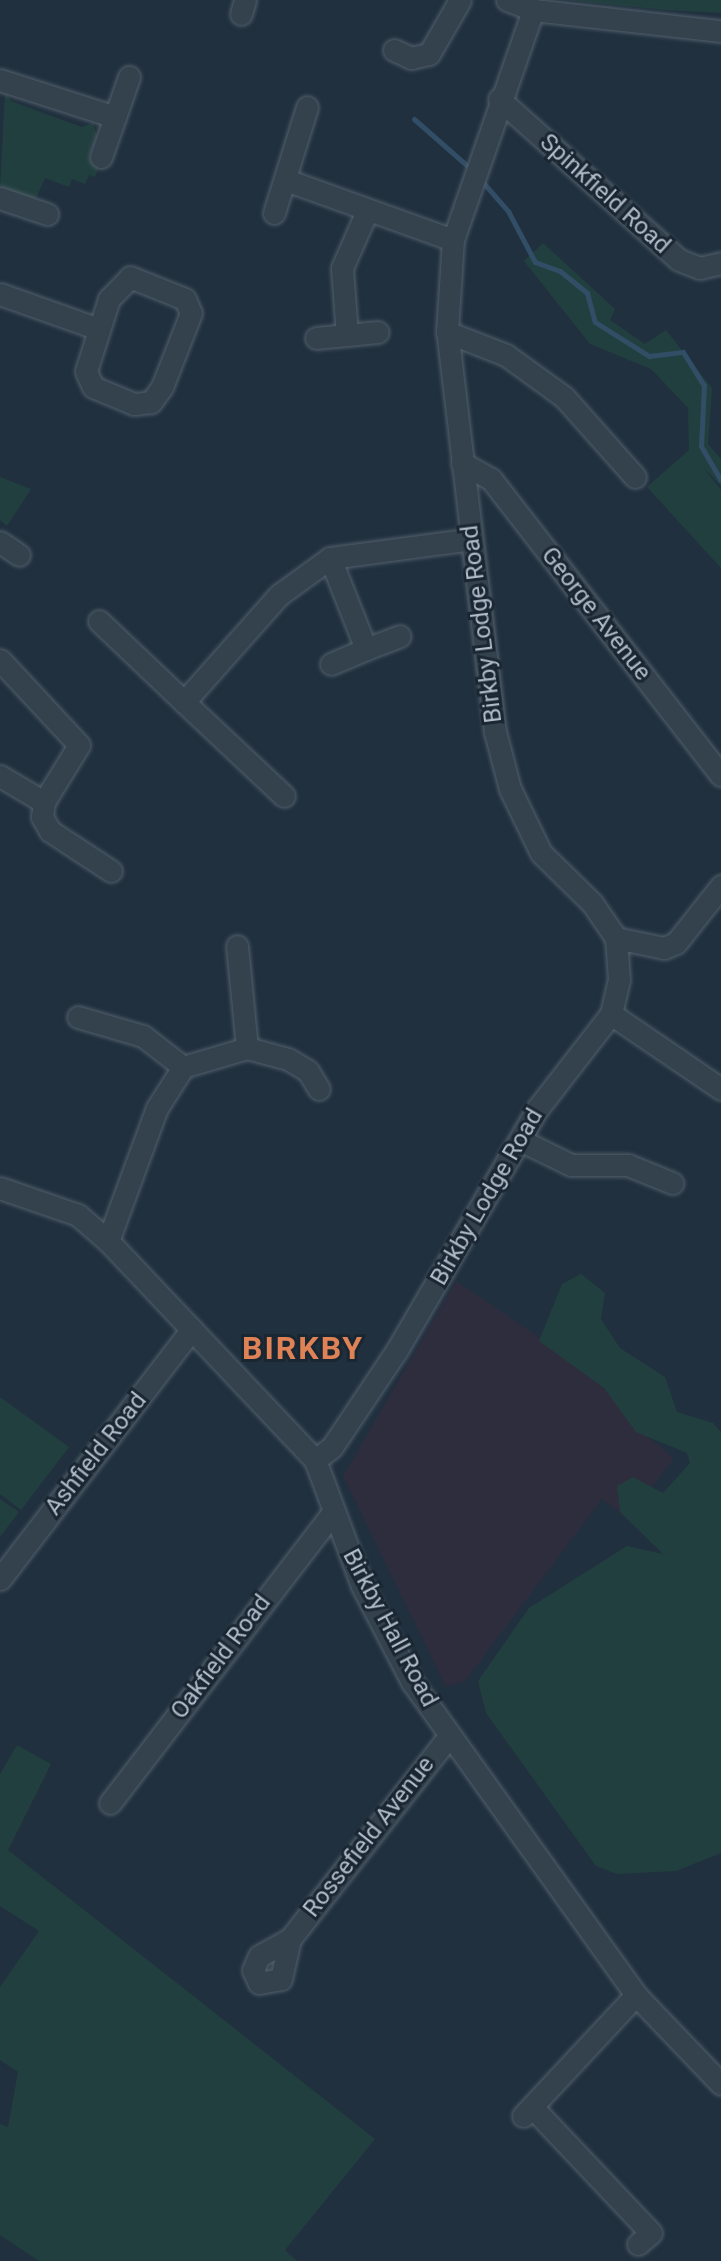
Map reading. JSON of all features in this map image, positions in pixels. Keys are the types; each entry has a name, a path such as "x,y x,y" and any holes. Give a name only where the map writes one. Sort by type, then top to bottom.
{"street":[{"path":"394,50 411,58 429,54 460,0"},
{"path":"507,0 533,10 721,31"},
{"name":"Birkby Lodge Road","path":"316,1460 332,1447 397,1350 520,1140 611,1014 619,980 615,938 592,902 541,853 510,789 480,643 472,539 447,332 453,240 499,99 533,10"},
{"path":"101,156 129,77"},
{"path":"0,80 115,117"},
{"name":"Spinkfield Road","path":"499,99 679,260 700,268 721,263"},
{"path":"274,213 307,107"},
{"path":"286,180 453,240"},
{"path":"0,198 47,214"},
{"path":"347,335 342,268 367,211"},
{"path":"130,276 185,299 191,313 151,402 134,404 93,387 86,371 96,328 118,284 130,276"},
{"path":"0,294 96,328"},
{"path":"316,338 378,332"},
{"path":"447,332 506,355 564,397 635,477"},
{"name":"George Avenue","path":"463,463 491,479 721,775"},
{"path":"184,702 279,595 330,558 472,539"},
{"path":"0,542 19,555"},
{"path":"330,558 366,649"},
{"path":"99,621 284,796"},
{"path":"331,664 400,636"},
{"path":"0,660 79,745 44,802 42,817 50,831 111,871"},
{"path":"0,776 44,802"},
{"path":"615,938 664,947 676,943 721,886"},
{"path":"237,946 247,1048"},
{"path":"611,1014 721,1089"},
{"path":"78,1017 143,1036 183,1068"},
{"path":"108,1241 158,1108 183,1068 247,1048 288,1059 308,1071 319,1089"},
{"path":"520,1140 571,1166 628,1165 672,1183"},
{"name":"Birkby Hall Road","path":"0,1188 78,1215 108,1241 316,1460 362,1586 449,1736 636,1995 721,2084"},
{"name":"Ashfield Road","path":"0,1579 192,1329"},
{"name":"Oakfield Road","path":"110,1803 333,1512"},
{"name":"Rossefield Avenue","path":"290,1939 449,1736"},
{"path":"636,1995 526,2112 651,2233"}],"shaded area":[{"path":"456,1281 642,1407 632,1424 674,1458 628,1519 602,1499 465,1681 446,1687 343,1476"}],"green space":[{"path":"566,0 721,0 721,13 666,10"},
{"path":"5,90 11,101 82,127 93,123 97,137 89,156 101,161 95,177 89,175 85,184 72,179 69,187 45,178 35,201 0,189"},
{"path":"543,243 615,309 610,320 645,344 666,330 712,388 708,444 721,459 721,486 702,466 721,490 721,568 647,487 689,450 688,408 651,369 590,344 524,261"},
{"path":"0,477 31,489 7,526 0,520"},
{"path":"581,1274 605,1293 601,1319 620,1348 665,1377 677,1412 713,1423 721,1432 721,1853 676,1871 617,1874 596,1866 486,1713 478,1681 529,1608 627,1546 663,1554 620,1512 617,1486 633,1477 663,1493 690,1463 687,1453 636,1432 604,1388 539,1341 562,1284"},
{"path":"0,1397 69,1447 21,1510 0,1494"},
{"path":"0,1499 19,1512 0,1537"},
{"path":"17,1745 51,1764 8,1850 375,2139 285,2250 297,2261 39,2261 0,2235 0,2124 8,2127 18,2072 0,2060 0,1987 39,1931 0,1906 0,1774"}],"waterway":[{"path":"414,119 471,169"},
{"path":"480,179 508,211 535,262 560,271 587,293 595,322 649,356 683,352 704,385 701,446 721,480"}],"district":[{"name":"BIRKBY","path":"303,1348"}]}
